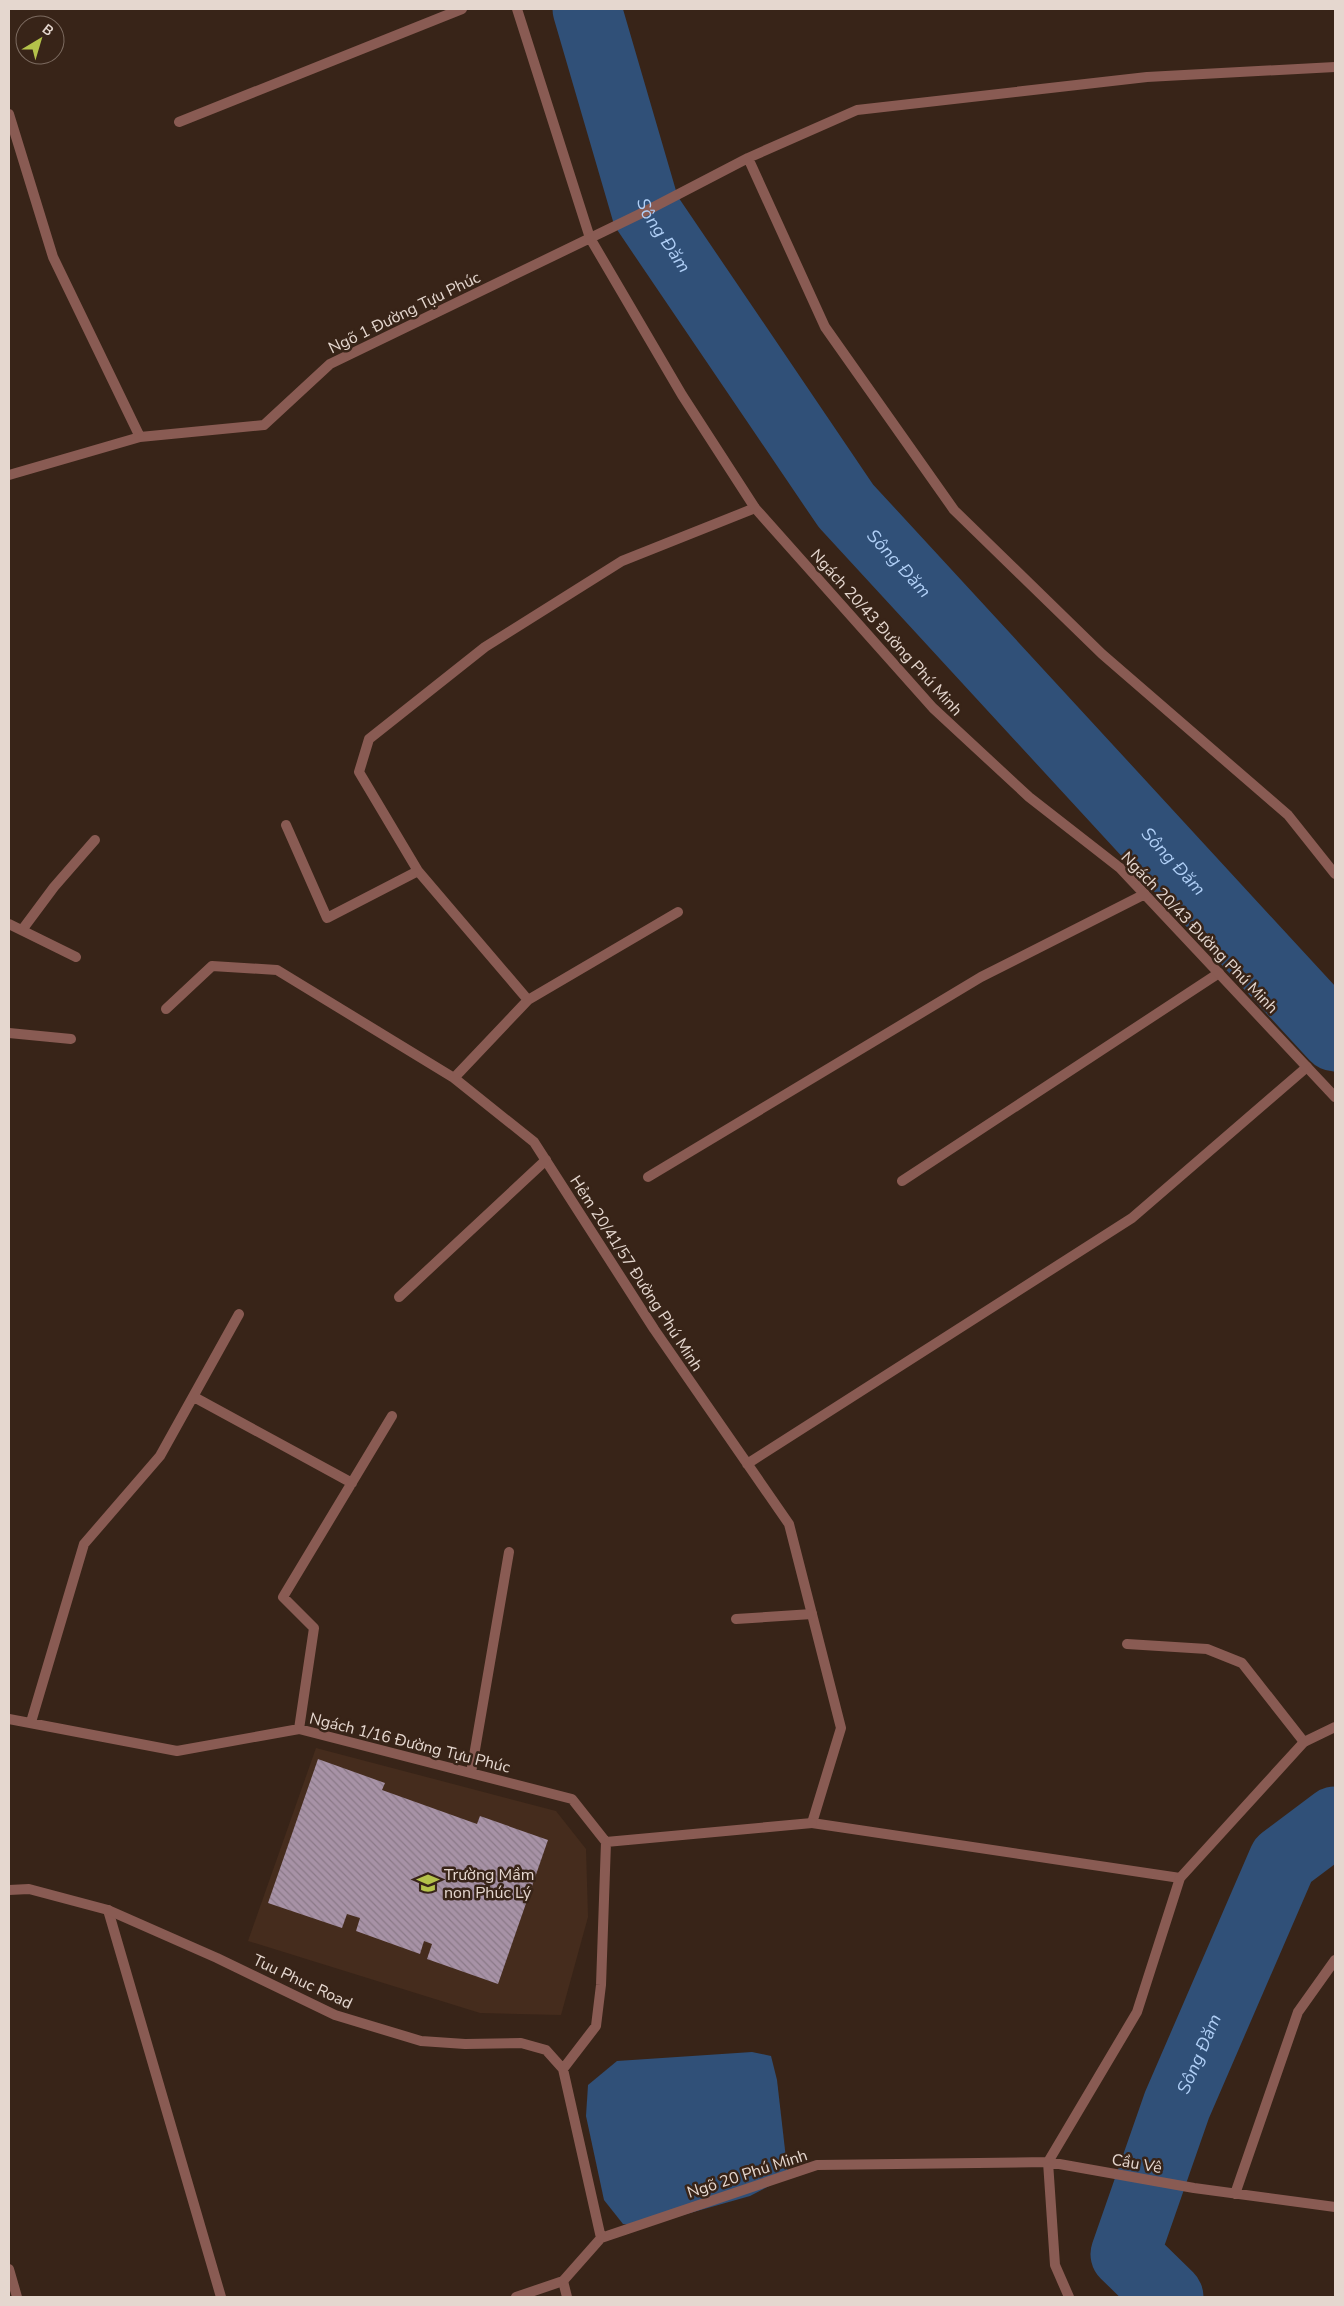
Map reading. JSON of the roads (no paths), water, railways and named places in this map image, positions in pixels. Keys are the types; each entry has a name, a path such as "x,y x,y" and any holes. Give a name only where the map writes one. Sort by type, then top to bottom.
{"street":[{"path":"180,122 462,9"},
{"name":"Ngách 20/43 Đường Phú Minh","path":"517,9 590,238 682,395 755,508 933,708 1029,797 1120,868 1335,1097"},
{"name":"Ngõ 1 Đường Tựu Phúc","path":"9,475 140,437 264,425 330,364 590,238 748,158 857,110 1147,77 1335,67"},
{"path":"9,114 53,258 140,437"},
{"path":"748,158 826,327 954,510 1102,654 1288,815 1335,874"},
{"path":"528,1000 418,871 359,772 369,739 485,647 622,561 755,508"},
{"path":"286,824 326,918 418,871"},
{"path":"22,930 54,887 95,840"},
{"path":"648,1177 981,977 1145,894"},
{"path":"454,1078 528,1000 678,912"},
{"path":"9,924 76,957"},
{"name":"Hẻm 20/41/57 Đường Phú Minh","path":"166,1009 212,966 277,970 454,1078 534,1142 654,1329 789,1524 841,1728 812,1824"},
{"path":"902,1181 1219,974"},
{"path":"9,1033 71,1039"},
{"path":"748,1464 1132,1218 1307,1067"},
{"path":"399,1297 546,1160"},
{"path":"31,1722 84,1544 160,1456 239,1314"},
{"path":"194,1397 352,1483"},
{"path":"299,1729 314,1628 283,1598 392,1416"},
{"path":"471,1773 509,1552"},
{"path":"736,1619 812,1614"},
{"path":"1127,1644 1208,1649 1242,1663 1304,1742"},
{"name":"Ngách 1/16 Đường Tựu Phúc","path":"9,1719 177,1751 299,1729 572,1799 606,1842"},
{"path":"1069,2297 1055,2265 1048,2162 1137,2012 1180,1878 1304,1742 1335,1727"},
{"path":"563,2069 596,2026 601,1985 606,1842 812,1824 1180,1878"},
{"name":"Tuu Phuc Road","path":"9,1890 29,1889 108,1910 217,1958 335,2015 421,2041 465,2044 521,2043 546,2050 563,2069 601,2238"},
{"path":"108,1910 221,2297"},
{"path":"1335,1960 1298,2012 1235,2194 1335,2207"},
{"name":"Ngõ 20 Phú Minh","path":"516,2297 563,2281 601,2238 817,2165 1048,2162 1075,2168"},
{"name":"Cầu Vê","path":"1075,2168 1235,2194"},
{"path":"9,2269 17,2297"},
{"path":"563,2281 567,2297"}],"water":[{"path":"752,2052 771,2056 777,2080 788,2176 750,2196 644,2226 623,2224 604,2200 586,2116 588,2085 617,2061"}],"waterway":[{"name":"Sông Đăm","path":"587,9 646,211 846,506 1335,1037"},
{"name":"Sông Đăm","path":"1169,2297 1125,2254 1177,2105 1283,1860 1335,1821"}],"place":[{"name":"Trường Mầm non Phúc Lý","path":"428,1883"}]}
